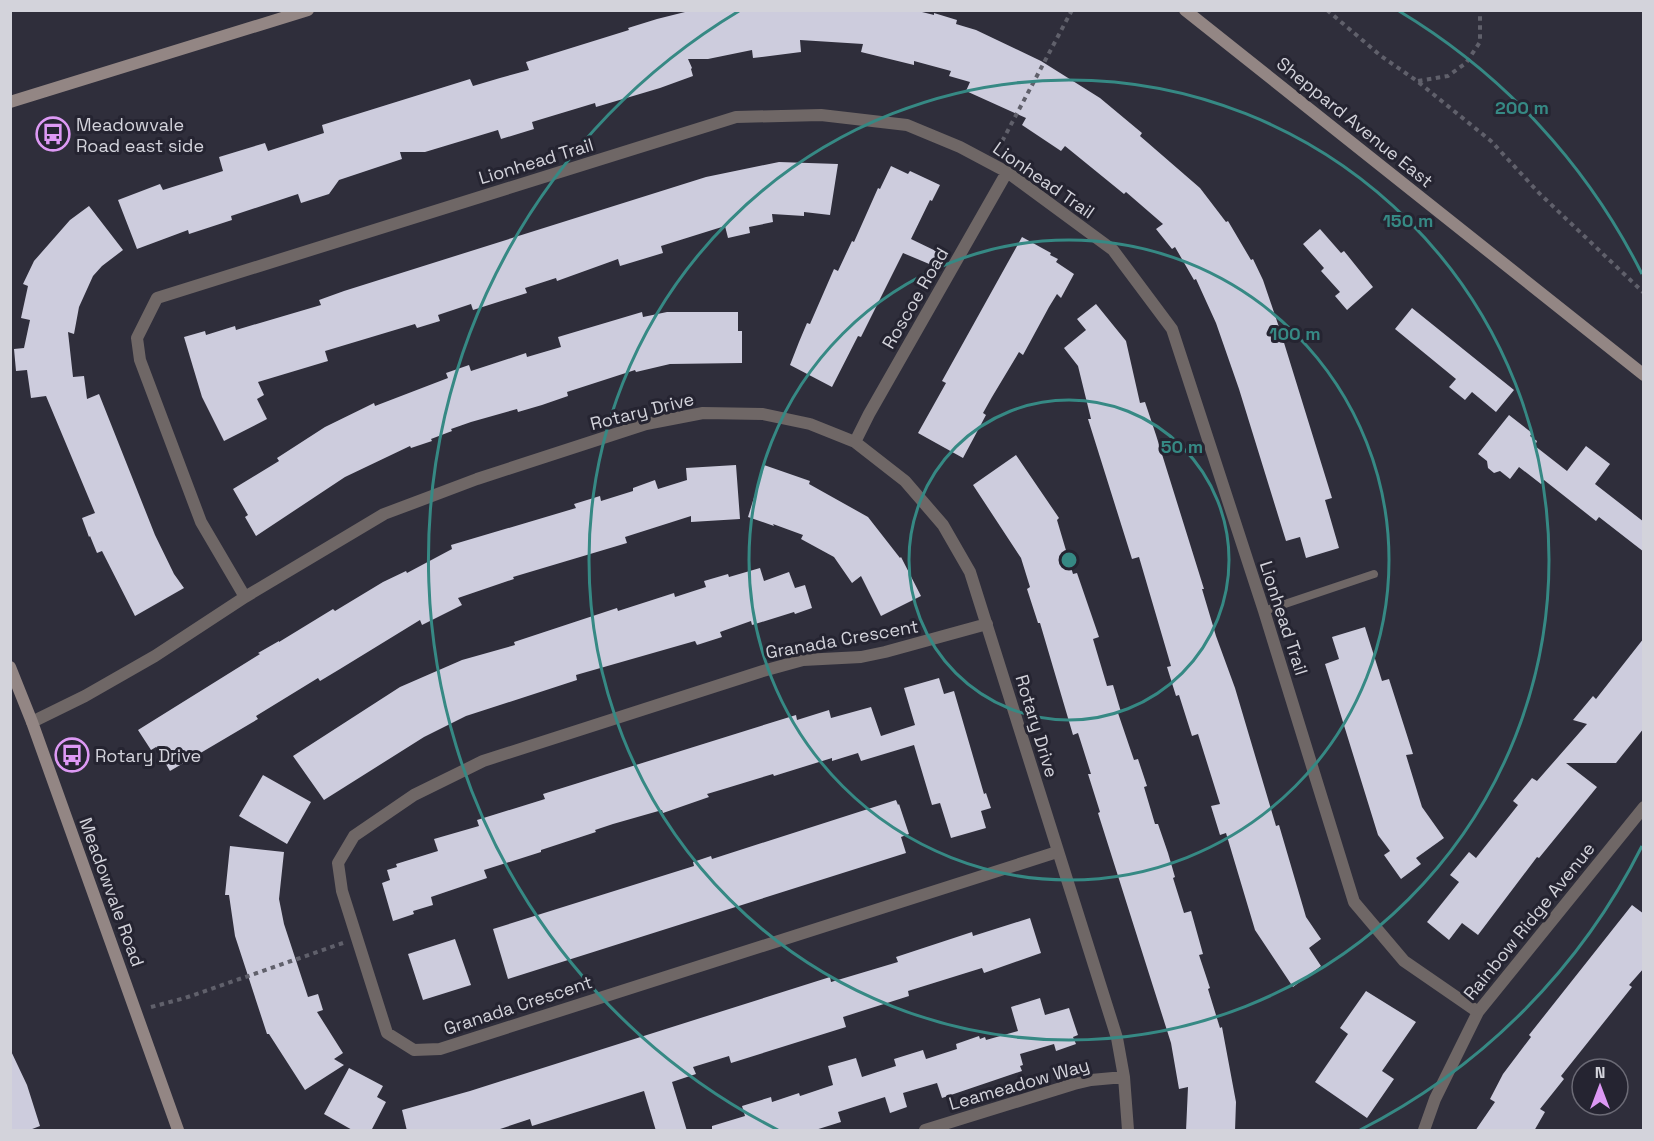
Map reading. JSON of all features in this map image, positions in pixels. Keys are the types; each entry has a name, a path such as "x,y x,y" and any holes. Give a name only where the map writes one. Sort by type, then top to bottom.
{"main road":[{"path":"10,102 308,10"},
{"name":"Sheppard Avenue East","path":"1185,10 1644,375"},
{"name":"Meadowvale Road","path":"10,667 32,722 178,1131"}],"street":[{"name":"Lionhead Trail","path":"245,597 201,522 140,360 137,338 157,298 736,117 821,115 907,124 960,147 1008,172 1113,250 1172,329 1264,611 1354,903 1404,961 1478,1012"},
{"name":"Roscoe Road","path":"855,442 1008,172"},
{"name":"Rotary Drive","path":"32,722 85,696 155,656 245,597 384,514 477,479 646,424 703,412 763,414 810,424 855,442 905,481 943,525 970,572 1117,1038 1124,1077 1128,1131"},
{"name":"Granada Crescent","path":"987,624 861,657 803,660 483,761 414,795 354,836 338,863 345,905 387,1033 414,1050 440,1049 1057,852"},
{"name":"Rainbow Ridge Avenue","path":"1424,1131 1435,1099 1478,1012 1644,807"},
{"name":"Leameadow Way","path":"925,1131 1074,1084 1124,1077"}],"lane":[{"path":"1264,611 1374,574"}],"path":[{"path":"991,163 1072,10"},
{"path":"1327,10 1381,56 1417,81 1491,141 1539,193 1644,293"},
{"path":"1417,81 1448,76 1466,63 1480,42 1479,10"},
{"path":"135,1011 185,998 356,938"}],"building":[{"path":"693,10 914,10 934,15 934,13 957,20 956,24 976,30 1041,61 1100,98 1142,133 1140,136 1200,188 1226,222 1228,221 1251,260 1253,259 1263,280 1281,333 1332,498 1325,500 1339,548 1306,558 1300,537 1286,541 1216,323 1196,279 1194,280 1175,247 1172,249 1156,229 1163,224 1126,192 1124,194 1065,146 1061,151 1022,125 1026,118 966,91 970,82 949,76 951,71 914,61 914,65 861,52 863,44 800,40 801,52 753,58 752,50 708,59 688,59 693,76 660,88 596,107 595,103 532,122 534,129 501,139 498,130 425,152 400,152 402,159 339,180 329,194 301,203 298,194 231,216 232,220 189,234 188,230 137,249 118,200 160,184 163,190 223,171 219,157 265,143 268,151 324,133 322,125 470,79 473,86 529,70 526,62 629,30 628,28"},
{"path":"779,162 838,164 830,215 804,212 804,216 772,214 773,222 749,227 750,233 728,238 725,226 661,246 663,253 620,266 618,259 557,281 556,278 525,288 527,293 473,310 471,304 438,315 440,321 417,328 415,324 325,351 328,361 258,382 264,395 257,399 267,419 224,441 202,397 184,337 205,331 206,335 235,326 236,330 321,305 319,300 344,291 706,177"},
{"path":"891,166 908,174 910,171 940,185 911,239 940,253 934,266 903,253 861,337 858,336 832,387 790,365 807,323 810,324 834,269 838,271"},
{"path":"89,206 123,250 93,276 79,307 74,334 68,332 73,377 84,376 87,399 99,394 155,535 174,574 184,588 135,616 102,551 97,553 89,537 82,518 95,513 46,396 31,398 27,370 16,371 14,349 24,348 30,320 21,318 28,286 23,284 34,261 70,220"},
{"path":"1320,229 1341,253 1344,251 1373,287 1347,310 1335,296 1340,292 1321,271 1324,268 1303,244"},
{"path":"1022,237 1051,253 1050,255 1058,259 1056,262 1074,274 1061,298 1057,294 1023,355 1019,352 983,413 986,415 963,458 918,433 946,383 942,381"},
{"path":"1096,304 1126,341 1140,403 1145,402 1156,435 1276,826 1279,825 1306,917 1321,939 1309,948 1321,966 1293,987 1255,930 1226,833 1220,835 1211,806 1220,804 1198,734 1192,736 1179,695 1176,696 1167,667 1171,666 1139,557 1132,559 1088,419 1091,419 1078,366 1064,348 1086,330 1077,319"},
{"path":"1412,308 1514,390 1496,412 1472,392 1465,400 1449,387 1456,379 1395,329"},
{"path":"642,312 643,317 667,312 738,312 738,331 742,331 742,363 670,364 636,372 635,370 567,392 568,396 542,405 518,412 517,409 471,422 451,429 452,431 431,439 432,441 411,448 410,446 345,477 256,536 245,517 248,515 233,489 279,461 277,458 325,427 374,403 375,406 448,378 446,373 469,365 471,371 526,353 527,357 561,347 558,337"},
{"path":"1509,415 1532,433 1530,436 1537,441 1535,446 1567,471 1586,446 1610,464 1595,484 1644,522 1644,552 1599,517 1596,521 1544,480 1541,484 1519,467 1510,479 1500,471 1494,473 1488,468 1487,461 1478,454"},
{"path":"1016,455 1059,518 1057,520 1073,574 1077,573 1099,637 1093,639 1107,686 1113,685 1121,712 1118,713 1134,760 1138,759 1147,786 1144,787 1155,824 1158,824 1168,853 1184,913 1191,911 1203,954 1199,955 1210,988 1208,989 1220,1028 1222,1027 1236,1102 1235,1131 1186,1131 1188,1087 1179,1089 1171,1043 1098,813 1100,812 1088,774 1091,774 1078,733 1073,735 1040,623 1038,623 1027,589 1030,587 1021,558 973,485"},
{"path":"736,465 740,519 691,522 691,516 625,537 627,543 513,577 514,579 458,598 462,605 422,625 420,620 320,681 318,678 256,716 258,719 170,771 156,747 151,750 138,730 260,654 258,653 383,582 406,571 407,573 452,549 451,545 576,508 574,504 600,496 601,501 633,491 633,488 655,480 658,489 687,480 686,468"},
{"path":"764,465 810,481 809,484 868,517 901,557 921,596 881,616 861,576 852,583 834,557 801,539 803,535 748,517"},
{"path":"760,568 764,581 789,572 795,588 805,585 812,608 752,625 751,621 720,632 722,637 697,645 695,641 576,675 577,680 466,716 424,737 324,800 293,756 400,687 462,660 515,645 514,642 617,608 618,611 674,593 675,597 706,587 704,581"},
{"path":"1365,627 1382,681 1389,679 1413,754 1406,755 1422,807 1444,838 1416,858 1421,864 1401,879 1384,855 1390,851 1378,835 1325,664 1339,659 1332,637"},
{"path":"1644,638 1644,728 1616,763 1566,763 1597,787 1539,858 1537,857 1478,935 1462,923 1449,940 1427,922 1459,882 1450,875 1469,852 1476,858 1518,805 1513,801 1532,778 1537,781 1587,724 1573,720 1593,696 1596,699"},
{"path":"939,678 944,694 954,691 984,794 986,793 991,808 981,811 986,828 951,838 940,803 932,805 914,745 861,761 858,753 832,761 832,758 774,776 773,774 707,794 709,797 663,813 662,810 613,824 541,850 541,852 484,870 487,878 431,897 433,905 413,911 414,914 393,921 382,883 390,880 387,870 397,867 396,864 438,851 434,839 479,826 477,820 545,799 543,794 796,715 797,720 829,710 831,718 871,707 881,736 915,725 904,688"},
{"path":"263,775 311,802 287,844 239,816"},
{"path":"896,800 909,834 901,837 906,853 508,979 493,929 694,866 693,862 711,856 712,859"},
{"path":"230,846 284,852 279,899 284,924 308,997 318,994 323,1010 317,1012 343,1053 334,1059 344,1065 305,1090 267,1034 235,936 229,895 225,895"},
{"path":"1632,905 1644,914 1644,968 1629,985 1632,987 1576,1057 1570,1057 1570,1065 1561,1076 1564,1079 1540,1109 1545,1112 1534,1131 1475,1131 1495,1102 1490,1099 1503,1074 1531,1037 1529,1035"},
{"path":"1030,918 1041,953 984,973 982,968 908,991 909,996 843,1017 846,1027 731,1063 729,1056 693,1067 696,1074 672,1082 687,1131 656,1131 644,1091 532,1126 530,1119 494,1131 407,1131 402,1110 470,1091 830,977 831,982 898,962 896,957 972,932 973,936"},
{"path":"455,939 471,985 423,1000 408,954"},
{"path":"1366,991 1416,1022 1382,1071 1394,1079 1367,1118 1315,1082 1348,1034 1340,1028"},
{"path":"1040,998 1045,1015 1069,1008 1078,1035 1073,1037 1076,1044 1056,1051 1054,1044 1020,1054 1022,1071 942,1098 937,1083 903,1093 907,1107 890,1113 885,1097 838,1112 841,1122 812,1131 712,1131 712,1126 745,1116 742,1106 771,1097 772,1102 799,1093 800,1096 833,1085 828,1066 856,1058 862,1077 896,1066 894,1059 923,1050 926,1059 957,1049 956,1044 979,1036 980,1039 985,1037 986,1040 1018,1031 1011,1007"},
{"path":"10,1049 27,1085 40,1126 27,1131 10,1131"},
{"path":"349,1068 383,1086 377,1097 386,1102 371,1131 354,1131 324,1114"}],"place":[{"name":"Meadowvale Road east side","path":"53,134"},
{"name":"Rotary Drive","path":"72,755"}]}
